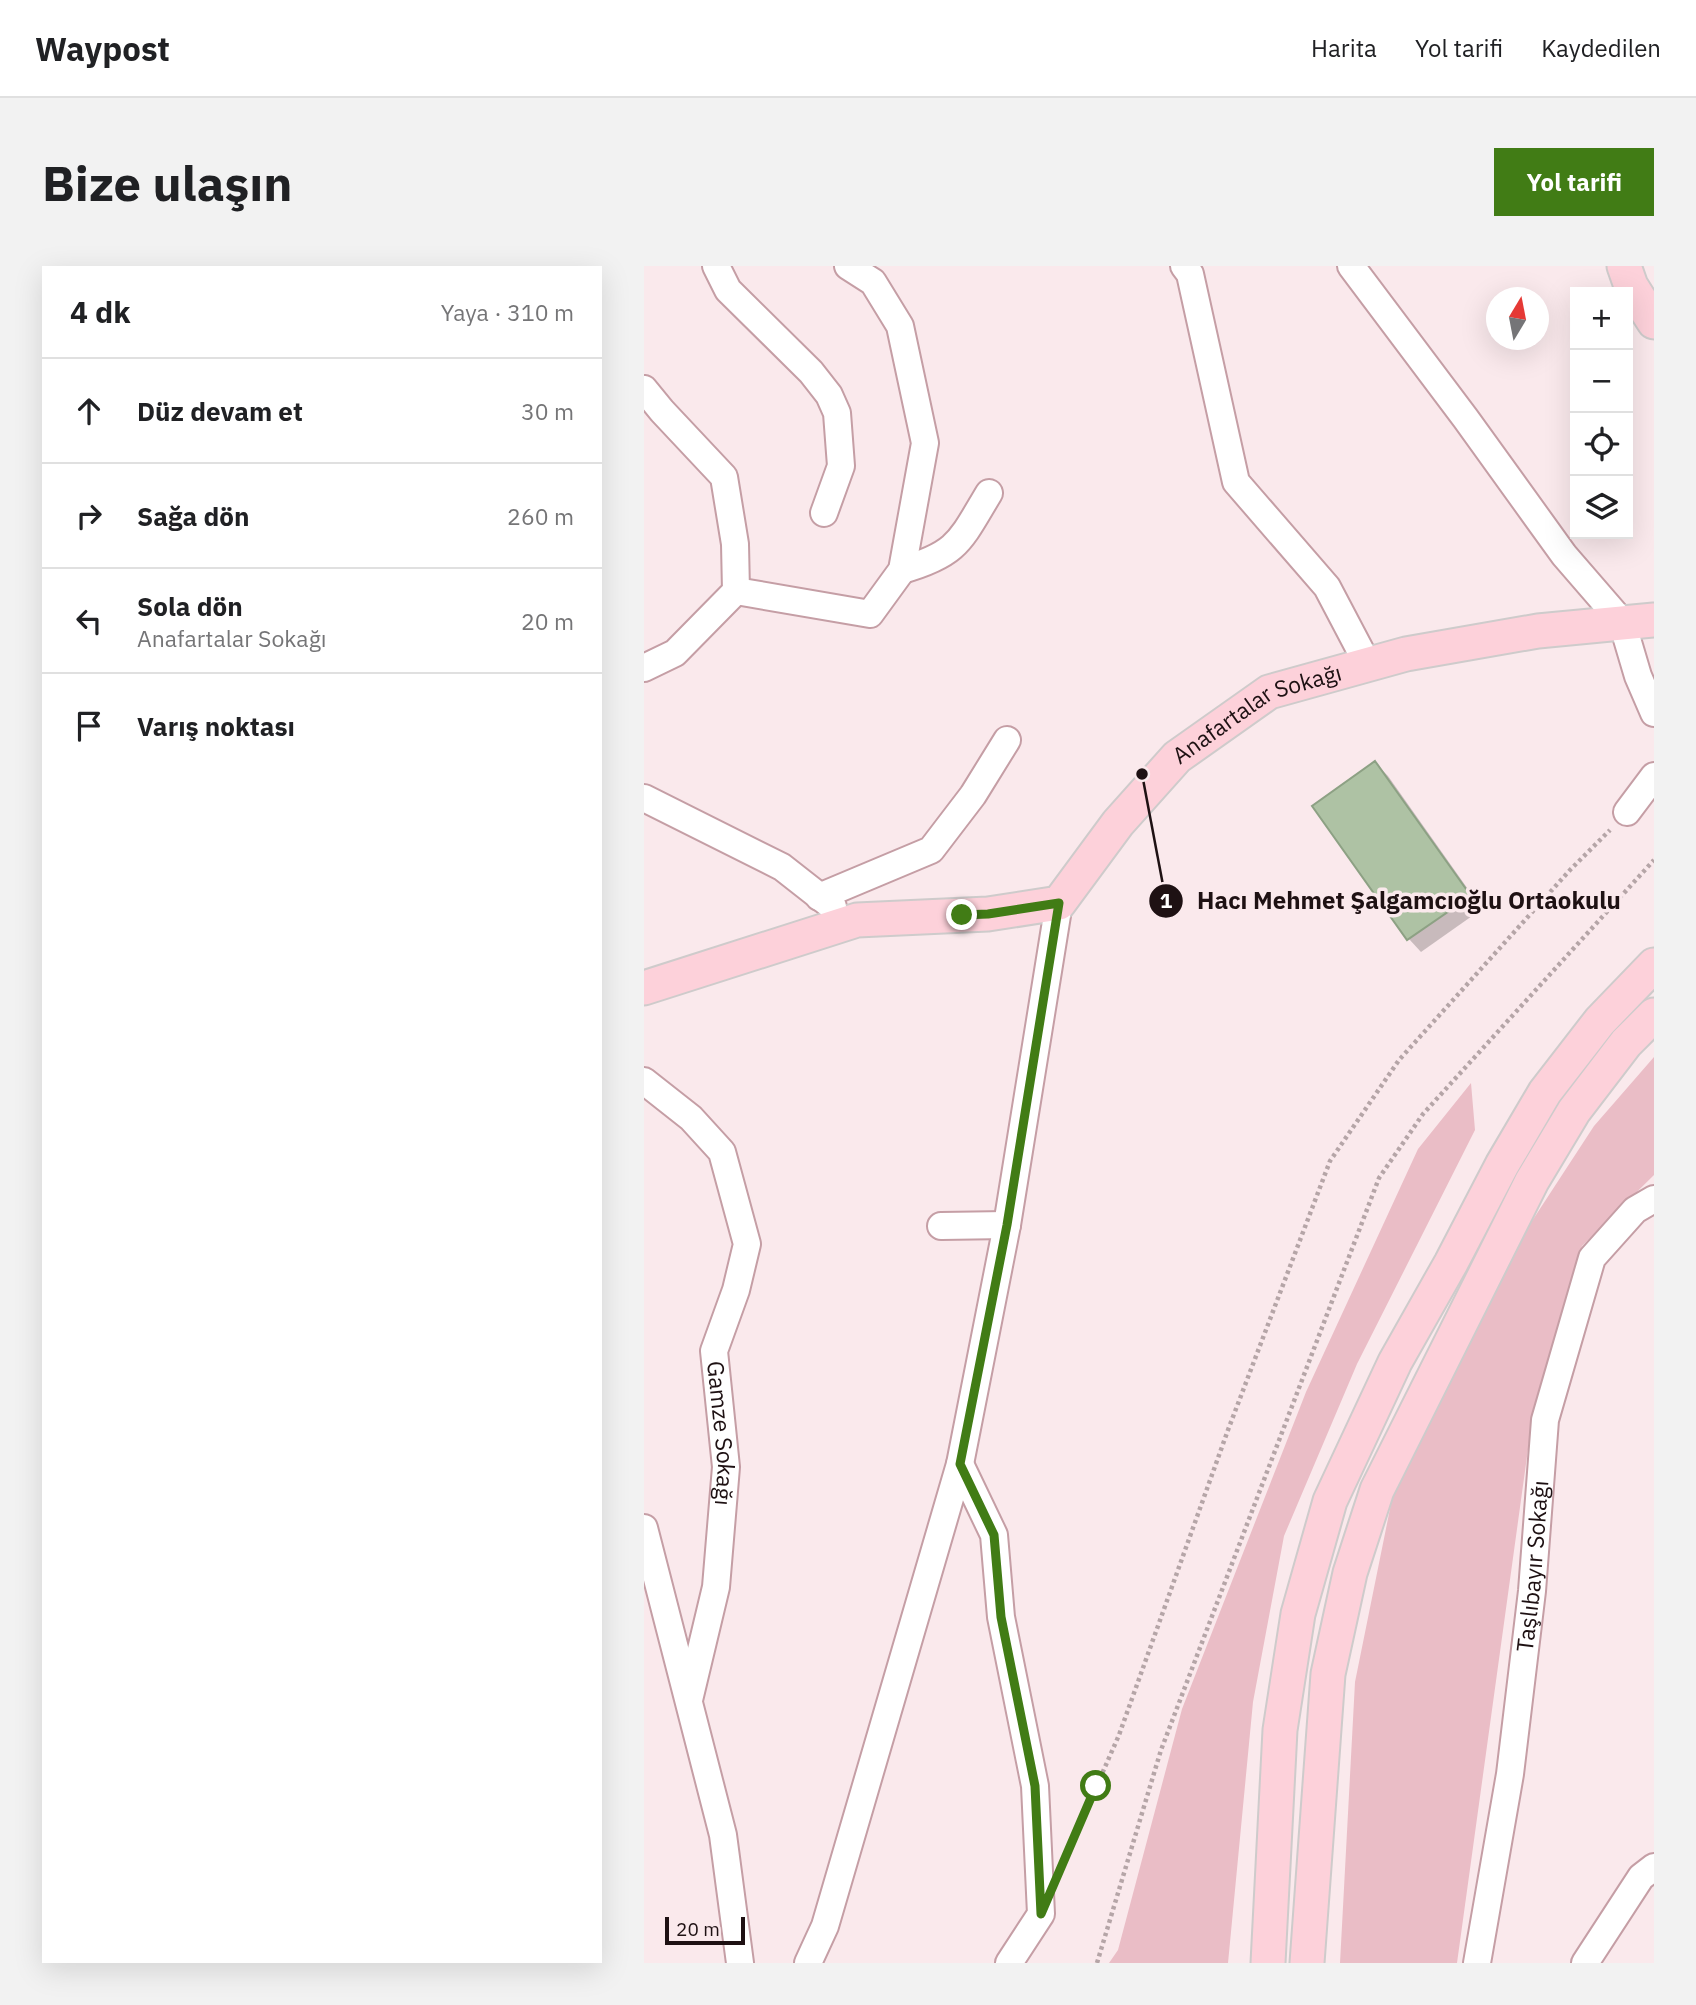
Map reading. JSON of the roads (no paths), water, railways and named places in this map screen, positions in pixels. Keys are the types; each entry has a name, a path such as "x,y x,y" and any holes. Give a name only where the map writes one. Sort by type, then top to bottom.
{"main road":[{"path":"1624,266 1631,286 1654,322"},
{"name":"Anafartalar Sokağı","path":"1059,903 1118,823 1177,757 1269,692 1406,654 1538,631 1638,621"},
{"path":"644,988 850,922 988,914 1059,903"},
{"path":"1268,1963 1280,1730 1298,1614 1330,1501 1395,1362 1502,1165 1545,1092 1600,1021 1654,965"},
{"path":"1307,1963 1328,1674 1350,1573 1377,1490 1532,1181 1574,1111 1626,1044 1654,1015"}],"street":[{"path":"716,266 728,290 811,372 829,395 837,413 841,466 824,513"},
{"path":"736,592 870,614 902,570 925,443 900,326 873,282 848,266"},
{"path":"1184,266 1190,274 1236,482 1327,587 1368,665"},
{"path":"1351,266 1466,418 1564,555 1638,621 1638,676 1654,713"},
{"path":"644,389 724,477 735,544 736,592 675,653 644,668"},
{"path":"902,570 932,561 959,543 989,493"},
{"path":"819,897 931,850 973,795 1007,740"},
{"path":"1627,812 1654,776"},
{"path":"644,799 782,867 850,922"},
{"path":"808,1963 825,1926 960,1464 1007,1225 1059,903"},
{"name":"Gamze Sokağı","path":"644,1081 691,1118 722,1152 747,1244 736,1290 714,1351 726,1467 716,1587 689,1700"},
{"name":"Taşlıbayır Sokağı","path":"1477,1963 1510,1774 1532,1591 1545,1420 1592,1258 1635,1210 1654,1199"},
{"path":"941,1226 1007,1225"},
{"path":"960,1464 994,1535 1001,1617 1035,1786 1041,1914 1009,1963"},
{"path":"644,1528 723,1835 740,1963"},
{"path":"1585,1963 1641,1877 1654,1867"}],"place":[{"name":"Hacı Mehmet Şalgamcıoğlu Ortaokulu","path":"1142,774"}]}
